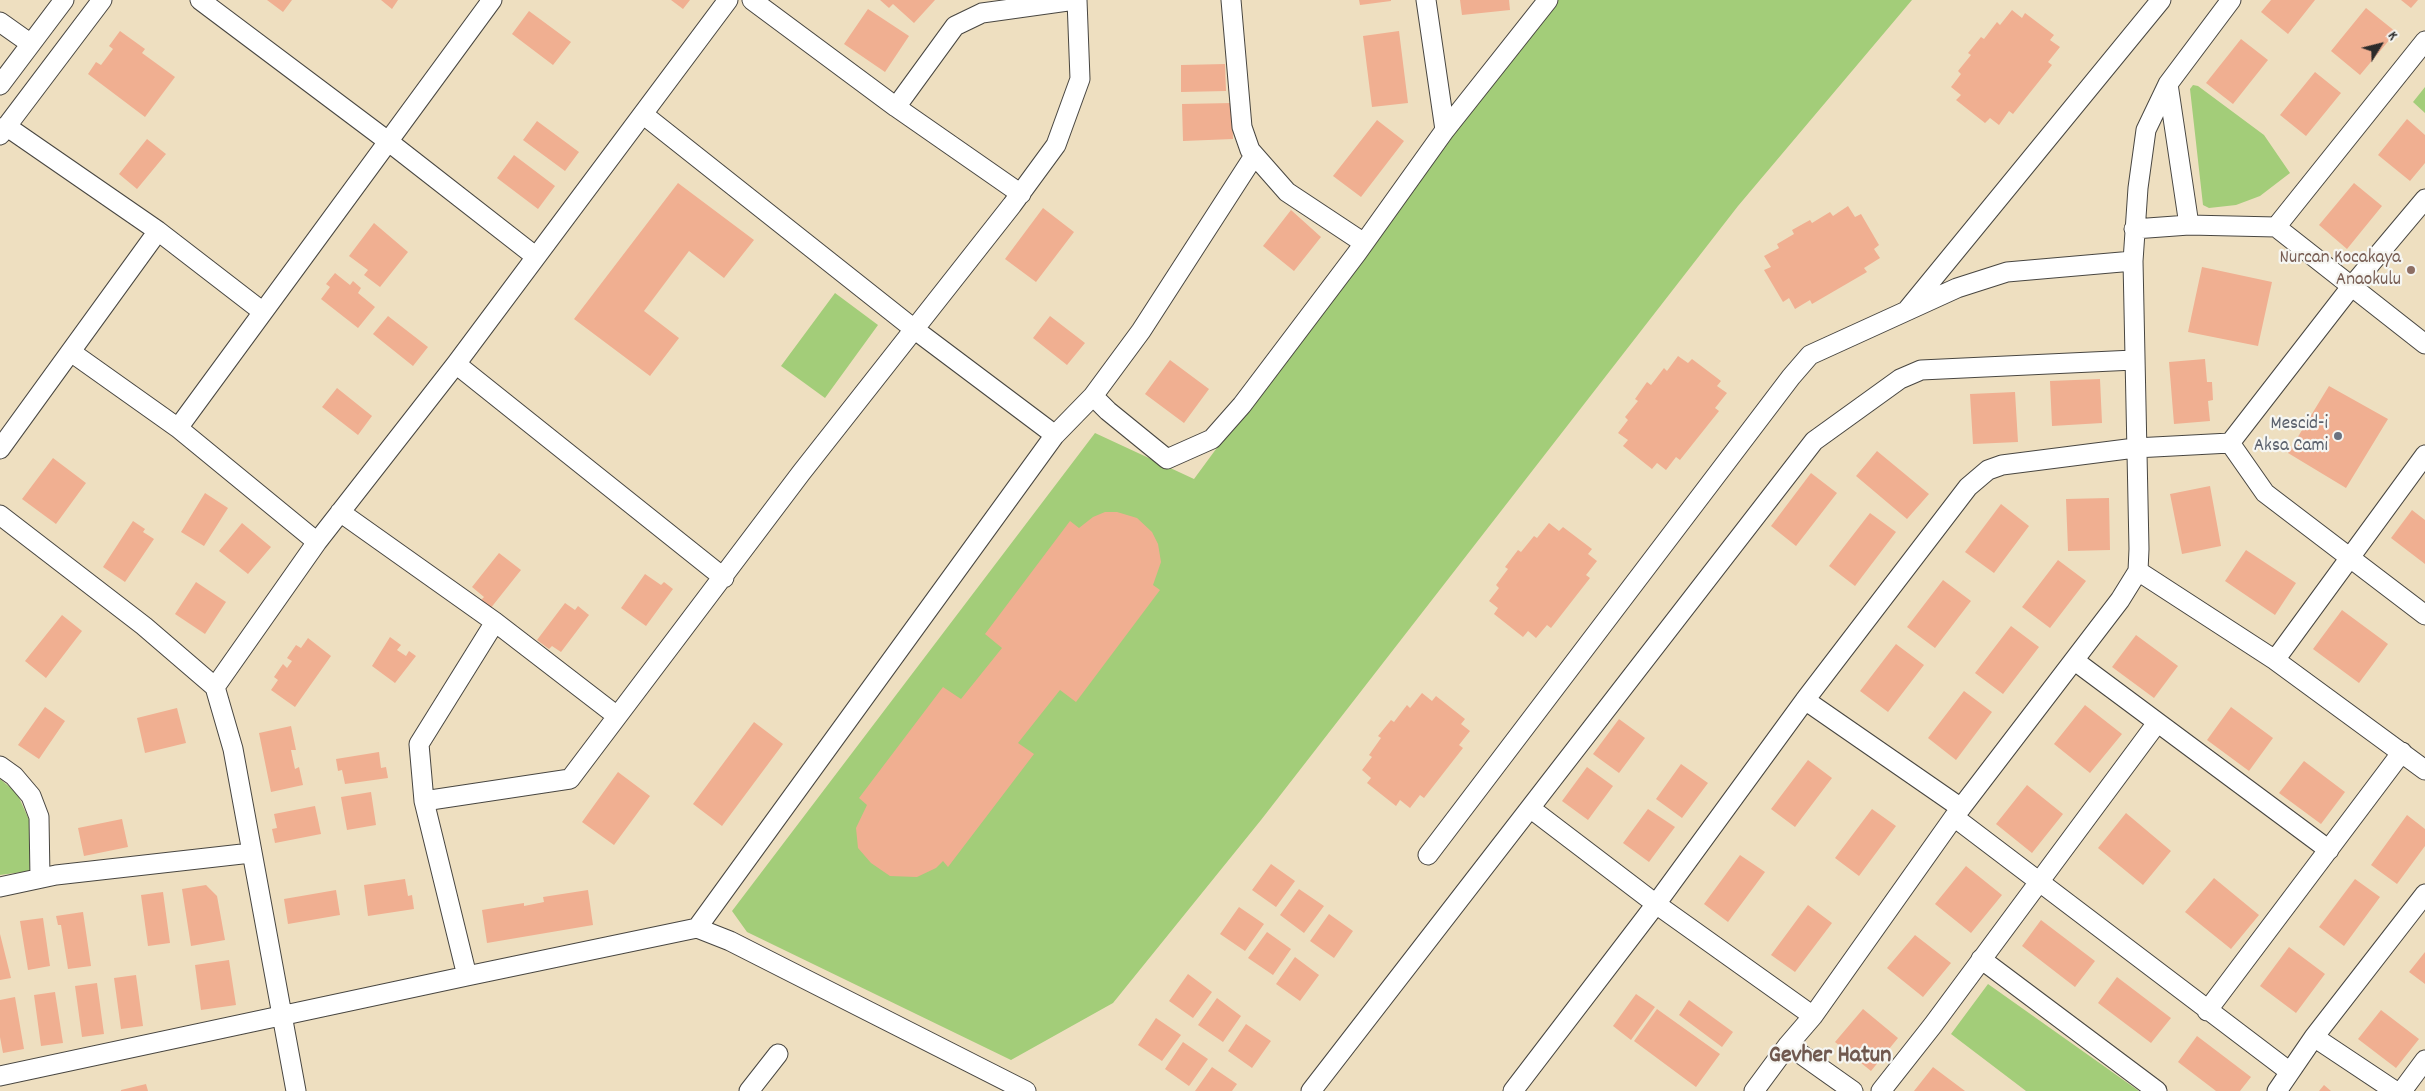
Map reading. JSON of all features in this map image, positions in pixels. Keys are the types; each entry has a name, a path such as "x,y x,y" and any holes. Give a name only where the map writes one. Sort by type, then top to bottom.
{"street":[{"path":"0,85 64,0"},
{"path":"102,0 3,130 158,231 263,312"},
{"path":"200,0 390,142 536,256"},
{"path":"178,428 390,142 492,0"},
{"path":"215,686 317,542 456,364 644,115 728,0"},
{"path":"752,0 896,107 1021,194"},
{"path":"424,801 570,779 724,578 801,473 1021,194 1056,145 1080,79 1076,0 982,13 955,26 896,107"},
{"path":"1231,0 1242,127 1250,150 1287,192 1364,243"},
{"path":"1426,0 1445,130"},
{"path":"1093,396 1108,411 1167,459 1212,439 1242,405 1364,243 1445,130 1548,0"},
{"path":"1904,314 2161,0"},
{"path":"1754,1091 1788,1045 1813,1016 1958,813 2075,661 2120,600 2138,571 2133,261 2134,229 2146,130 2168,84 2231,0"},
{"path":"0,22 31,44"},
{"path":"2276,227 2425,41"},
{"path":"2168,84 2190,225"},
{"path":"644,115 914,328 1055,435 1057,432"},
{"path":"697,928 1057,432 1093,396 1141,331 1254,156"},
{"path":"1513,1091 1656,904 1805,700 1968,487 1988,470 2002,465 2135,448 2230,444 2351,287 2425,199"},
{"path":"2134,229 2190,225 2276,227 2425,344"},
{"path":"0,449 158,231"},
{"path":"1428,855 1810,355 1904,314 1957,288 2008,272 2133,261"},
{"path":"71,352 178,428 317,542"},
{"path":"1311,1091 1814,441 1900,379 1921,370 2134,360"},
{"path":"456,364 724,578"},
{"path":"2230,444 2265,493 2425,615"},
{"path":"2275,660 2425,455"},
{"path":"340,512 496,622 617,716"},
{"path":"0,515 144,626 215,686 233,749 295,1091"},
{"path":"2138,571 2275,660 2425,770"},
{"path":"467,976 424,801 420,744 496,622"},
{"path":"2075,661 2329,850"},
{"path":"1805,700 1958,813 2038,881 2207,1012 2290,1072"},
{"path":"1881,1091 2157,723"},
{"path":"2207,1012 2402,752"},
{"path":"0,766 14,776 31,796 39,816 40,878"},
{"path":"1530,808 1656,904 1813,1016"},
{"path":"0,887 40,878 251,853"},
{"path":"2277,1091 2314,1037 2425,894"},
{"path":"0,1076 697,928 730,941 1026,1091"},
{"path":"1981,959 2158,1091"},
{"path":"2314,1037 2395,1091"},
{"path":"1788,1045 1854,1091"},
{"path":"749,1091 778,1054"},
{"path":"2402,1091 2425,1060"}],"green space":[{"path":"1546,0 1912,0 1738,206 1261,820 1113,1003 1011,1060 747,932 732,911 1095,433 1194,479"},
{"path":"2193,85 2198,86 2264,135 2290,173 2260,196 2236,205 2209,208 2203,205 2190,89"},
{"path":"2425,87 2425,113 2413,102"},
{"path":"835,293 878,325 825,398 781,366"},
{"path":"0,779 17,793 30,822 30,871 0,875"},
{"path":"1988,984 2139,1091 2026,1091 1951,1034"}],"building":[{"path":"267,0 292,0 283,12"},
{"path":"381,0 398,0 392,9"},
{"path":"671,0 690,0 683,9"},
{"path":"880,0 935,0 914,23 893,4 889,8"},
{"path":"1359,0 1391,0 1391,1 1360,5"},
{"path":"1460,0 1509,0 1510,10 1462,15"},
{"path":"2271,0 2315,0 2288,34 2261,12"},
{"path":"2401,0 2418,0 2411,8"},
{"path":"2366,8 2396,32 2360,75 2331,51"},
{"path":"868,9 909,36 885,72 844,44"},
{"path":"2012,10 2022,18 2025,13 2054,35 2050,40 2060,47 2048,62 2052,65 2013,114 2009,111 1999,125 1990,118 1985,123 1956,100 1961,95 1951,87 1961,74 1958,71 1971,55 1968,53 1981,37 1984,39 1997,22 2000,25"},
{"path":"529,11 571,42 553,65 512,34"},
{"path":"120,31 145,49 142,53 175,77 145,117 88,74 96,62 101,65 113,49 109,46"},
{"path":"1399,31 1408,103 1372,107 1363,36"},
{"path":"2241,39 2268,60 2233,104 2206,83"},
{"path":"1225,64 1226,91 1181,92 1181,65"},
{"path":"2315,72 2341,93 2306,136 2280,115"},
{"path":"1232,103 1233,139 1183,141 1182,104"},
{"path":"2407,119 2425,135 2425,163 2410,181 2378,155"},
{"path":"1377,120 1404,141 1361,197 1333,176"},
{"path":"537,121 579,152 565,171 523,140"},
{"path":"147,139 166,154 137,189 119,174"},
{"path":"514,155 555,186 538,209 497,178"},
{"path":"678,183 754,240 724,278 689,251 644,311 679,338 650,376 574,319"},
{"path":"2354,183 2382,206 2347,249 2319,225"},
{"path":"1848,206 1855,217 1861,214 1879,245 1874,249 1880,258 1864,268 1867,272 1812,304 1810,300 1795,309 1789,298 1783,302 1764,270 1771,267 1764,256 1779,248 1777,244 1794,234 1792,230 1810,220 1812,223 1830,212 1833,216"},
{"path":"1043,208 1074,232 1036,282 1005,259"},
{"path":"1291,210 1321,237 1294,271 1263,246"},
{"path":"374,223 408,252 380,287 364,275 368,270 349,256"},
{"path":"2202,267 2272,282 2258,346 2188,332"},
{"path":"335,273 350,285 353,281 361,288 358,293 375,307 358,328 321,299 330,287 326,284"},
{"path":"388,316 428,347 413,366 373,334"},
{"path":"1050,316 1085,343 1067,365 1033,338"},
{"path":"1678,356 1688,363 1692,359 1721,381 1717,386 1727,393 1715,408 1719,411 1680,460 1676,457 1666,470 1657,463 1652,469 1623,446 1628,440 1618,433 1628,420 1625,417 1638,401 1635,399 1647,382 1651,385 1664,368 1667,371"},
{"path":"2205,359 2207,382 2212,382 2213,400 2208,401 2210,421 2174,424 2169,362"},
{"path":"1170,360 1209,389 1184,423 1145,394"},
{"path":"2100,379 2102,423 2052,426 2050,381"},
{"name":"Mescid-i Aksa Cami","path":"2329,386 2388,419 2346,488 2288,453"},
{"path":"337,388 372,416 358,435 322,407"},
{"path":"2015,392 2018,442 1973,444 1970,394"},
{"path":"1877,451 1929,494 1907,519 1856,476"},
{"path":"53,458 86,483 56,524 22,499"},
{"path":"1811,473 1837,493 1796,546 1771,526"},
{"path":"2210,486 2221,546 2182,554 2170,494"},
{"path":"205,493 228,508 204,546 181,532"},
{"path":"2109,498 2110,550 2068,551 2066,499"},
{"path":"2001,504 2029,526 1994,573 1965,552"},
{"path":"2412,510 2425,520 2425,564 2391,538"},
{"path":"1105,512 1117,512 1137,518 1152,532 1158,544 1161,562 1153,585 1160,590 1076,702 1060,690 1018,743 1034,754 948,867 943,861 936,868 917,877 890,876 871,863 858,848 856,828 867,805 859,798 943,687 961,699 1002,648 985,634 1070,521 1079,528 1093,517"},
{"path":"1870,513 1896,532 1855,586 1829,566"},
{"path":"133,521 145,529 143,532 154,539 125,582 103,567"},
{"path":"242,523 271,547 248,574 219,551"},
{"path":"1549,523 1559,531 1563,527 1592,549 1588,554 1597,561 1586,575 1590,578 1551,628 1547,625 1536,638 1528,631 1523,637 1494,614 1498,608 1489,601 1499,588 1496,585 1508,569 1505,567 1518,550 1521,552 1534,536 1537,538"},
{"path":"2246,550 2296,583 2275,615 2225,581"},
{"path":"499,553 521,570 490,609 480,601 484,597 472,587"},
{"path":"2058,560 2086,581 2050,628 2022,607"},
{"path":"645,574 661,585 664,582 673,589 646,626 621,608"},
{"path":"1943,580 1971,601 1935,648 1907,627"},
{"path":"196,582 226,602 205,634 175,614"},
{"path":"565,603 575,610 578,606 589,615 561,652 552,646 549,649 537,640"},
{"path":"2342,610 2388,644 2359,683 2313,649"},
{"path":"62,615 82,631 46,678 25,661"},
{"path":"2011,626 2039,647 2003,694 1975,673"},
{"path":"2136,635 2178,666 2154,698 2112,667"},
{"path":"390,637 401,645 397,650 406,656 409,651 416,656 395,683 372,666"},
{"path":"308,638 331,656 295,707 271,690 278,680 274,677 283,664 287,668 292,661 287,658 296,645 301,648"},
{"path":"1896,644 1924,665 1888,712 1860,691"},
{"path":"1964,691 1992,712 1956,760 1928,738"},
{"path":"1422,693 1432,701 1436,696 1465,719 1461,724 1470,731 1459,745 1463,748 1424,798 1420,795 1410,808 1400,800 1396,806 1367,783 1371,778 1362,770 1372,757 1369,755 1381,738 1378,736 1391,720 1394,722 1407,705 1410,708"},
{"path":"2085,705 2122,734 2090,773 2054,744"},
{"path":"45,707 65,721 39,759 18,745"},
{"path":"2231,707 2273,738 2249,771 2207,740"},
{"path":"177,708 186,743 145,753 137,718"},
{"path":"1619,719 1645,738 1619,773 1593,754"},
{"path":"754,722 783,744 722,826 693,804"},
{"path":"291,726 296,750 291,750 295,769 299,767 303,785 271,792 259,733"},
{"path":"379,752 381,768 386,767 388,778 345,784 342,770 338,771 336,759"},
{"path":"1808,760 1832,778 1795,827 1771,809"},
{"path":"2304,761 2345,792 2321,824 2279,793"},
{"path":"1681,764 1708,783 1682,818 1656,799"},
{"path":"1587,767 1613,786 1588,820 1562,801"},
{"path":"618,772 650,796 614,845 582,822"},
{"path":"2027,785 2063,814 2032,853 1996,824"},
{"path":"371,792 376,825 347,830 341,797"},
{"path":"315,806 321,834 275,843 272,829 277,828 274,814"},
{"path":"1648,809 1675,827 1649,862 1623,843"},
{"path":"1872,809 1896,826 1859,876 1835,858"},
{"path":"2126,813 2171,851 2143,885 2098,848"},
{"path":"2407,815 2425,829 2425,846 2397,884 2371,865"},
{"path":"122,819 128,847 84,856 78,828"},
{"path":"1740,855 1765,872 1728,922 1704,904"},
{"path":"1271,864 1295,881 1276,907 1252,890"},
{"path":"1966,866 2002,895 1971,933 1935,904"},
{"path":"2214,878 2259,915 2231,949 2185,912"},
{"path":"405,879 408,896 412,895 414,909 368,916 364,885"},
{"path":"2355,879 2380,897 2344,946 2319,927"},
{"path":"206,885 217,896 225,940 191,946 182,889"},
{"path":"1299,889 1324,906 1304,933 1280,915"},
{"path":"336,890 340,915 288,924 284,899"},
{"path":"588,890 593,925 487,943 482,910 524,903 524,906 544,902 543,897"},
{"path":"163,892 170,943 148,946 141,895"},
{"path":"1808,905 1832,923 1795,972 1771,955"},
{"path":"1239,907 1264,924 1245,951 1220,934"},
{"path":"83,912 91,966 68,969 61,925 58,925 56,916"},
{"path":"1329,914 1353,931 1334,958 1310,941"},
{"path":"43,918 50,966 28,970 20,921"},
{"path":"2041,920 2095,961 2075,987 2022,946"},
{"path":"1267,932 1291,949 1273,975 1248,958"},
{"path":"0,934 11,978 0,980"},
{"path":"1915,935 1951,963 1923,997 1887,968"},
{"path":"2289,947 2325,974 2296,1013 2260,986"},
{"path":"2425,952 2425,984 2409,972"},
{"path":"1295,957 1319,975 1300,1001 1276,984"},
{"path":"229,960 236,1005 201,1010 195,965"},
{"path":"1188,974 1212,992 1193,1018 1169,1001"},
{"path":"136,975 143,1026 121,1029 114,978"},
{"path":"2117,977 2171,1018 2151,1043 2098,1003"},
{"path":"97,983 104,1034 82,1037 75,986"},
{"path":"55,992 63,1043 41,1046 34,995"},
{"path":"1636,994 1655,1007 1631,1040 1613,1026"},
{"path":"15,997 24,1049 3,1053 0,1037 0,1000"},
{"path":"1217,998 1241,1016 1223,1042 1198,1025"},
{"path":"1689,1000 1733,1032 1722,1047 1679,1015"},
{"path":"1657,1009 1720,1054 1696,1087 1634,1041"},
{"path":"1863,1009 1898,1038 1871,1071 1835,1042"},
{"path":"2381,1010 2419,1039 2396,1068 2358,1039"},
{"path":"1156,1018 1181,1035 1162,1061 1138,1045"},
{"path":"1246,1024 1271,1041 1252,1068 1228,1051"},
{"path":"2197,1036 2251,1077 2240,1091 2216,1091 2178,1062"},
{"path":"1183,1042 1208,1059 1189,1086 1165,1069"},
{"path":"1212,1067 1237,1084 1232,1091 1195,1091"},
{"path":"1933,1067 1965,1091 1914,1091"},
{"path":"146,1084 148,1091 121,1091 121,1090"},
{"path":"2324,1085 2331,1091 2319,1091"}],"place":[{"name":"Nurcan Kocakaya Anaokulu","path":"2411,270"},
{"name":"Mescid-i Aksa Cami","path":"2338,436"}],"district":[{"name":"Gevher Hatun","path":"1830,1058"}]}
